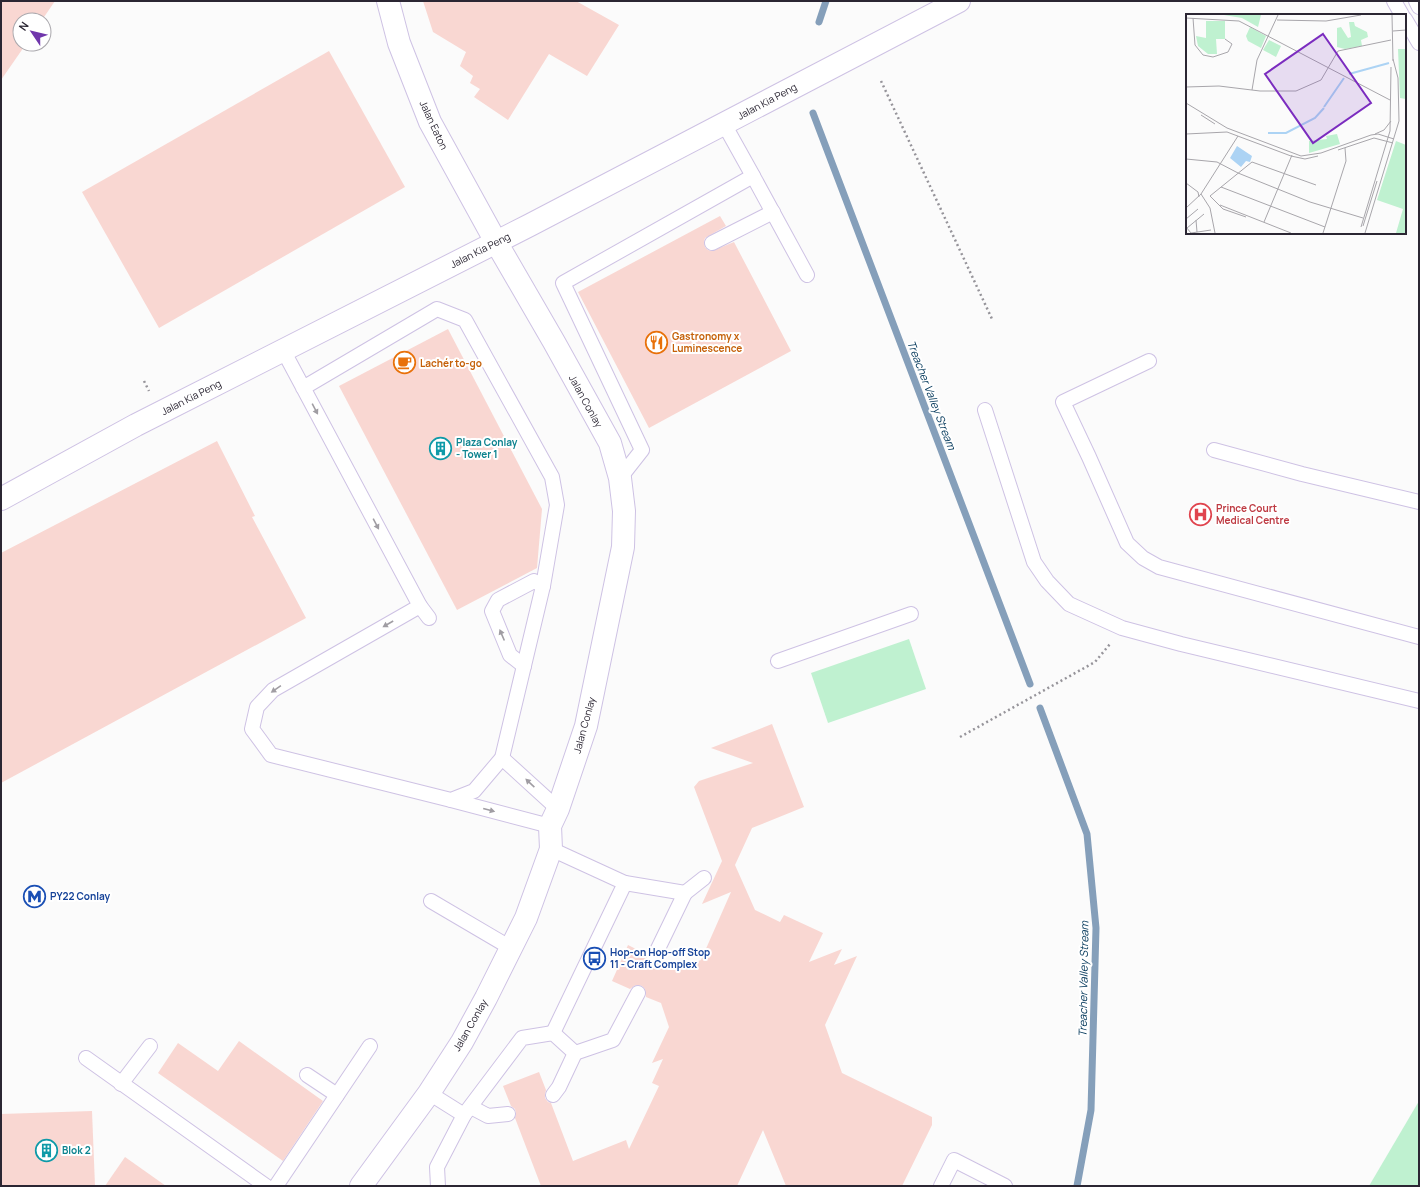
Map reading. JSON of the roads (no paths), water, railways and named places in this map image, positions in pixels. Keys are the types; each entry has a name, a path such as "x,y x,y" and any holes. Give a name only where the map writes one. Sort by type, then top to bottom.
{"street":[{"name":"Jalan Eaton","path":"388,1 399,43 430,122 496,242"},
{"name":"Jalan Kia Peng","path":"1,499 136,426 496,242 958,1"},
{"name":"Jalan Conlay","path":"361,1186 429,1093 462,1042 526,918 551,849 554,817 586,726 623,547 624,511 620,478 610,443 496,242"}],"lane":[{"path":"1394,1 1401,14"},
{"path":"1416,1 1419,7"},
{"path":"1406,21 1419,43"},
{"path":"724,124 807,275"},
{"path":"620,478 642,450 563,283 753,176"},
{"path":"712,243 773,212"},
{"path":"303,388 437,309 465,320 552,477 557,505 543,586 502,758 474,791 451,800"},
{"path":"283,350 420,606 429,618"},
{"path":"1149,361 1063,402 1128,543 1143,558 1159,567 1419,637"},
{"path":"985,410 1034,562 1047,581 1069,604 1122,628 1181,644 1419,701"},
{"path":"1214,450 1302,474 1419,502"},
{"path":"524,666 510,655 492,611 498,600 534,581 543,586"},
{"path":"420,606 273,690 257,707 252,729 271,755 451,800 554,817"},
{"path":"778,661 910,614"},
{"path":"502,758 554,817"},
{"path":"551,849 625,883 685,893"},
{"path":"654,957 685,893 704,878"},
{"path":"553,1033 625,883"},
{"path":"431,901 511,948"},
{"path":"553,1095 559,1087 575,1053 614,1040 638,993"},
{"path":"553,1033 575,1053"},
{"path":"438,1186 437,1167 468,1111 522,1038 553,1033"},
{"path":"121,1084 150,1046"},
{"path":"276,1186 370,1046"},
{"path":"86,1058 266,1186"},
{"path":"307,1075 337,1095"},
{"path":"429,1093 468,1111 488,1116 508,1114"},
{"path":"941,1186 954,1160 1005,1186"}],"waterway":[{"name":"Treacher Valley Stream","path":"819,22 826,1"},
{"name":"Treacher Valley Stream","path":"813,113 1030,684"},
{"name":"Treacher Valley Stream","path":"1040,708 1087,834 1096,928 1091,1110 1077,1186"}],"place":[{"name":"Gastronomy x Luminescence","path":"656,342"},
{"name":"Lachér to-go","path":"404,363"},
{"name":"Plaza Conlay - Tower 1","path":"441,448"},
{"name":"Prince Court Medical Centre","path":"1200,514"},
{"name":"PY22 Conlay","path":"34,896"},
{"name":"Hop-on Hop-off Stop 11 - Craft Complex","path":"595,958"},
{"name":"Blok 2","path":"47,1150"}]}
